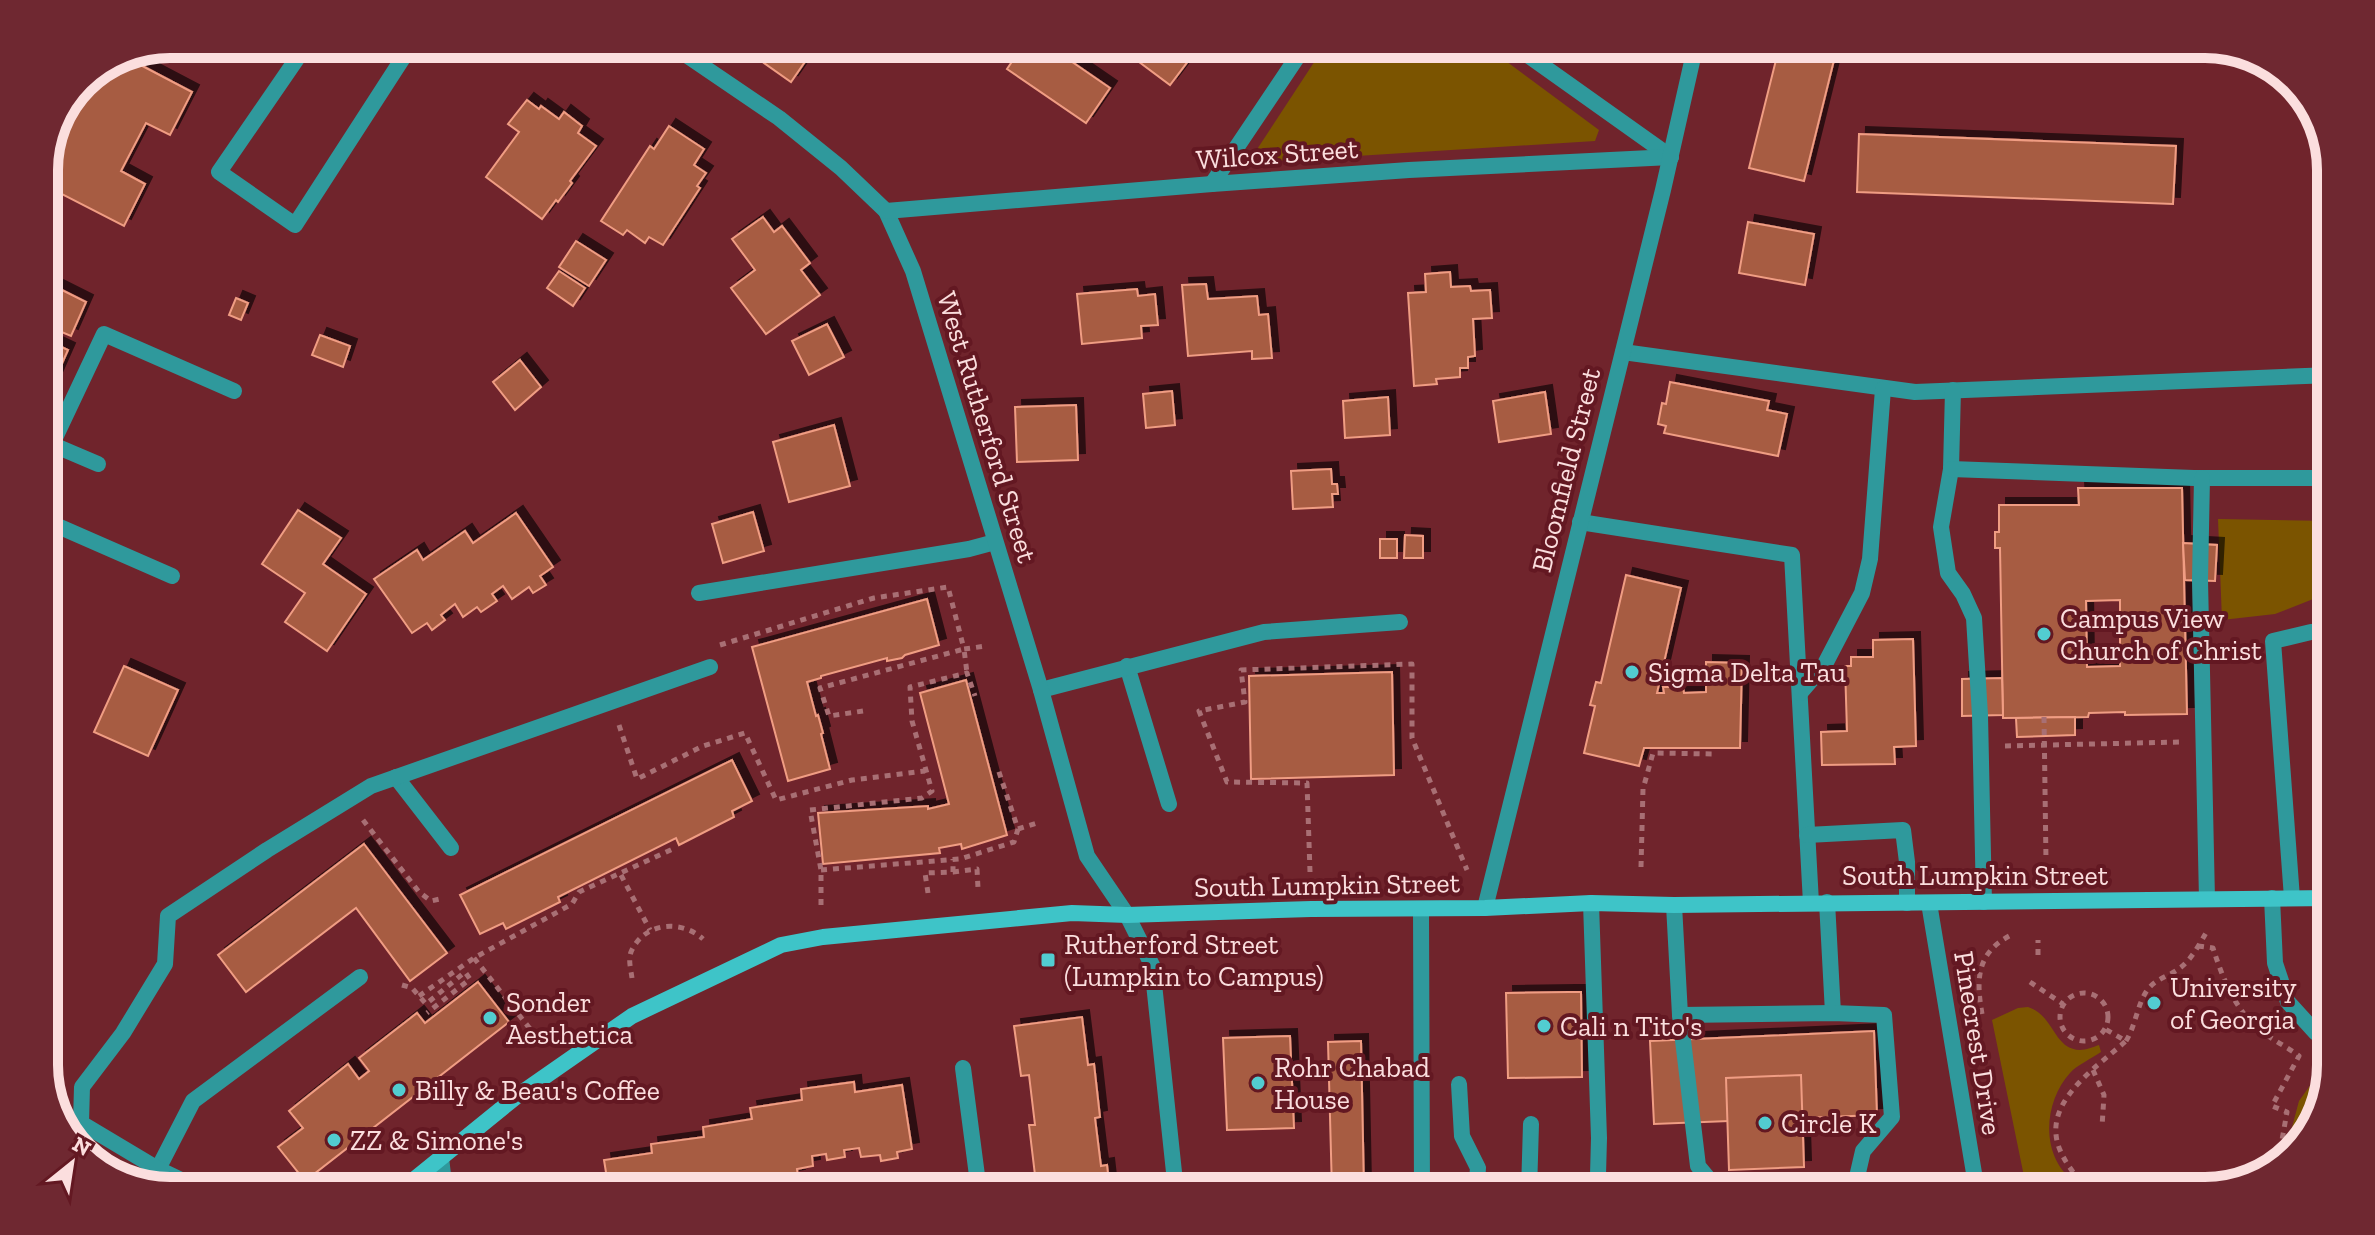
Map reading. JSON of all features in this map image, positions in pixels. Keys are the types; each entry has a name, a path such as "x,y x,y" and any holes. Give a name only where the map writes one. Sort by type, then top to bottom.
{"main road":[{"name":"South Lumpkin Street","path":"417,1177 517,1096 632,1016 781,945 823,937 1072,913 1127,915 1591,903 1674,905 2317,898"}],"street":[{"path":"297,58 219,172 295,225 403,58"},
{"name":"West Rutherford Street","path":"691,58 779,118 841,168 886,211 913,271 1041,690 1087,856 1127,915 1152,965 1175,1177"},
{"path":"1212,184 1297,58"},
{"path":"1532,58 1671,157"},
{"name":"Bloomfield Street","path":"1485,908 1693,58"},
{"name":"Wilcox Street","path":"886,211 1409,170 1671,157"},
{"path":"58,423 104,334 234,391"},
{"path":"1623,352 1915,392 2317,376"},
{"path":"1800,693 1825,664 1862,593 1870,559 1883,389"},
{"path":"1953,390 1951,469 1941,527 1948,573 1963,594 1974,618 1984,902"},
{"path":"58,446 98,464"},
{"path":"1951,469 2202,478 2317,478"},
{"path":"2202,478 2200,580 2207,899"},
{"path":"1580,522 1792,555 1807,835 1833,1013"},
{"path":"58,526 172,576"},
{"path":"699,593 969,549 995,542"},
{"path":"1041,690 1264,632 1400,622"},
{"path":"2292,898 2273,641 2317,632"},
{"path":"1127,666 1169,804"},
{"path":"175,1177 81,1123 82,1087 123,1033 165,964 168,916 371,786 710,667"},
{"path":"396,777 451,848"},
{"path":"1807,835 1903,830 1907,903"},
{"path":"2272,898 2275,963 2288,1002 2316,1033"},
{"path":"1591,903 1599,1138 1597,1177"},
{"name":"Pinecrest Drive","path":"1929,903 1975,1177"},
{"path":"1674,905 1680,1015 1698,1166 1707,1177"},
{"path":"1421,909 1422,1177"},
{"path":"158,1169 193,1101 360,977"},
{"path":"1680,1015 1884,1015 1892,1117 1863,1151 1857,1177"},
{"path":"963,1068 977,1177"},
{"path":"1459,1084 1462,1136 1478,1168 1477,1177"},
{"path":"1529,1177 1531,1124"},
{"path":"441,1158 443,1177"}],"path":[{"path":"716,646 874,598 948,587 975,696"},
{"path":"863,711 829,716 820,688 964,649 986,646"},
{"path":"1310,872 1307,783 1227,782 1199,711 1245,702 1241,670 1412,664 1412,738 1467,870"},
{"path":"821,905 821,870 810,810 922,798 932,791 912,721 910,687 967,673"},
{"path":"611,701 637,779 703,746 745,733 776,800 852,780 925,771"},
{"path":"2044,717 2046,861"},
{"path":"1980,747 2204,742"},
{"path":"1641,867 1643,789 1653,753 1715,754"},
{"path":"821,870 960,859 1014,842 1018,829 998,769"},
{"path":"349,799 419,892 431,901 440,899"},
{"path":"1018,829 1037,823"},
{"path":"419,996 474,958 572,904 579,892 675,848"},
{"path":"953,859 953,872"},
{"path":"928,893 925,873 977,869 978,888"},
{"path":"621,875 650,930"},
{"path":"632,978 629,964 631,952 650,930 686,927 703,939"},
{"path":"2077,1177 2059,1148 2057,1117 2063,1101 2126,1041 2149,989 2159,979 2181,968 2206,933"},
{"path":"1982,1014 1977,985 1982,966 1990,950 2013,934"},
{"path":"2038,940 2038,955"},
{"path":"2198,946 2213,948 2233,997 2258,1029 2299,1056 2272,1106 2287,1112 2281,1147"},
{"path":"474,958 538,1039"},
{"path":"402,985 412,988 426,1004 465,972 470,979 427,1013"},
{"path":"2030,982 2063,1004"},
{"path":"2078,993 2097,996 2108,1011 2105,1029 2090,1040 2072,1038 2061,1023 2063,1004 2078,993"},
{"path":"2105,1029 2126,1041"},
{"path":"2093,1070 2104,1095 2102,1127"}],"shaded area":[{"path":"1317,58 1502,58 1599,130 1595,141 1248,163"},
{"path":"2218,519 2317,521 2317,598 2275,614 2222,620"},
{"path":"2028,1007 2037,1011 2064,1044 2071,1048 2080,1050 2099,1045 2101,1052 2070,1073 2061,1086 2050,1116 2051,1147 2070,1177 2024,1177 1992,1020 2018,1008"},
{"path":"2316,1077 2305,1115 2289,1139 2299,1101"}],"building":[{"path":"757,58 808,58 791,82"},
{"path":"1014,58 1066,58 1110,88 1086,123 1007,69"},
{"path":"1134,58 1190,58 1170,85"},
{"path":"1776,58 1835,58 1804,181 1749,168"},
{"path":"138,63 192,92 170,135 146,123 121,171 145,184 124,226 58,192 58,163 67,127 77,108 108,77"},
{"path":"527,100 559,119 564,112 582,126 578,133 596,146 558,202 556,200 542,219 486,177 519,132 508,124"},
{"path":"669,126 704,149 694,165 706,173 697,186 700,188 663,245 649,237 645,243 627,230 623,235 601,221 650,146 654,149"},
{"path":"1859,134 2176,146 2173,204 1857,192"},
{"path":"763,217 774,232 782,226 810,263 801,270 820,295 766,334 731,288 755,270 732,239"},
{"path":"1748,222 1814,234 1805,285 1739,273"},
{"path":"576,241 606,260 589,286 559,267"},
{"path":"559,271 585,288 573,306 547,288"},
{"path":"1450,272 1451,287 1470,286 1471,291 1490,290 1492,318 1473,319 1475,356 1468,357 1468,368 1460,368 1460,377 1436,379 1437,384 1414,386 1408,293 1426,292 1425,274"},
{"path":"1206,284 1208,299 1257,296 1259,315 1268,314 1272,358 1252,359 1252,351 1188,356 1182,285"},
{"path":"58,288 86,302 71,336 58,330"},
{"path":"1137,289 1138,296 1155,294 1158,325 1141,326 1142,338 1082,344 1077,294"},
{"path":"236,298 248,303 241,320 229,315"},
{"path":"827,324 844,357 809,375 792,341"},
{"path":"320,335 350,346 343,367 312,355"},
{"path":"58,345 68,350 58,372"},
{"path":"520,360 541,387 515,410 493,382"},
{"path":"1670,382 1769,401 1767,410 1787,414 1778,456 1664,433 1666,426 1658,424"},
{"path":"1172,391 1175,425 1146,428 1143,394"},
{"path":"1545,392 1551,434 1499,442 1493,401"},
{"path":"1388,397 1390,435 1345,438 1343,401"},
{"path":"1076,405 1078,460 1017,462 1015,407"},
{"path":"834,425 850,486 789,502 773,442"},
{"path":"1331,469 1332,484 1337,484 1338,494 1332,494 1333,507 1293,509 1291,471"},
{"name":"Campus View Church of Christ","path":"2078,488 2182,488 2187,714 2125,715 2125,712 2089,713 2088,717 2003,718 2000,548 1995,548 1995,532 1999,532 1999,505 2079,505","holes":["2120,600 2120,666 2087,667 2086,601"]},
{"path":"298,510 341,538 323,564 366,594 327,651 285,622 305,593 262,564"},
{"path":"753,512 764,551 723,563 712,524"},
{"path":"516,513 553,567 540,576 546,585 533,593 529,587 512,599 503,586 492,594 497,601 481,612 477,607 463,617 455,604 441,615 445,620 432,630 427,623 412,633 374,579 417,550 423,560 465,531 473,543"},
{"path":"1405,535 1423,536 1423,558 1404,558"},
{"path":"1380,539 1397,539 1397,558 1380,558"},
{"path":"2183,543 2217,545 2215,581 2185,580"},
{"name":"Sigma Delta Tau","path":"1626,575 1681,588 1657,693 1664,693 1663,687 1683,687 1684,693 1706,692 1706,662 1742,663 1740,748 1644,748 1639,766 1584,753 1595,706 1590,705 1596,682 1601,683"},
{"path":"927,599 939,645 902,658 887,661 887,658 807,682 823,733 830,769 788,781 752,647"},
{"path":"1913,639 1916,746 1894,747 1895,764 1822,765 1821,732 1847,731 1845,666 1851,666 1851,657 1873,657 1873,640"},
{"path":"124,666 178,690 148,756 94,732"},
{"path":"1392,672 1394,775 1251,779 1249,676"},
{"path":"2002,678 2003,715 1962,716 1962,679"},
{"path":"966,680 1007,835 962,849 961,844 939,848 940,853 823,864 818,813 928,806 928,809 949,804 920,693"},
{"path":"2075,717 2075,735 2017,737 2016,718"},
{"path":"732,760 752,801 732,811 734,817 679,845 676,838 558,897 560,902 506,929 503,923 480,934 460,895"},
{"path":"364,844 447,953 410,981 356,908 246,992 218,955"},
{"path":"478,982 509,1022 310,1177 302,1177 278,1147 303,1128 289,1111 348,1064 359,1079 369,1071 359,1058 417,1013 425,1023"},
{"name":"Cali n Tito's","path":"1581,992 1582,1077 1508,1078 1506,993"},
{"path":"1082,1017 1088,1065 1094,1064 1100,1117 1095,1118 1101,1166 1107,1165 1108,1177 1035,1175 1029,1125 1035,1125 1029,1075 1021,1076 1014,1026"},
{"name":"Circle K","path":"1874,1031 1877,1115 1654,1124 1650,1041"},
{"name":"Rohr Chabad House","path":"1290,1036 1294,1128 1227,1130 1223,1038"},
{"path":"1361,1041 1364,1177 1332,1177 1328,1042"},
{"name":"Circle K","path":"1801,1075 1804,1167 1729,1170 1726,1078"},
{"path":"854,1082 855,1092 902,1085 912,1149 897,1152 898,1158 881,1161 880,1155 861,1157 859,1148 844,1150 845,1157 827,1160 826,1154 812,1156 813,1166 797,1169 798,1176 792,1177 779,1177 779,1174 763,1177 607,1177 604,1160 652,1153 651,1144 704,1137 703,1127 752,1119 750,1108 802,1100 801,1089"}],"place":[{"name":"Campus View Church of Christ","path":"2044,634"},
{"name":"Sigma Delta Tau","path":"1632,672"},
{"name":"Rutherford Street (Lumpkin to Campus)","path":"1048,960"},
{"name":"University of Georgia","path":"2154,1003"},
{"name":"Sonder Aesthetica","path":"490,1018"},
{"name":"Cali n Tito's","path":"1544,1026"},
{"name":"Rohr Chabad House","path":"1258,1083"},
{"name":"Billy & Beau's Coffee","path":"399,1090"},
{"name":"Circle K","path":"1765,1123"},
{"name":"ZZ & Simone's","path":"334,1140"}]}
